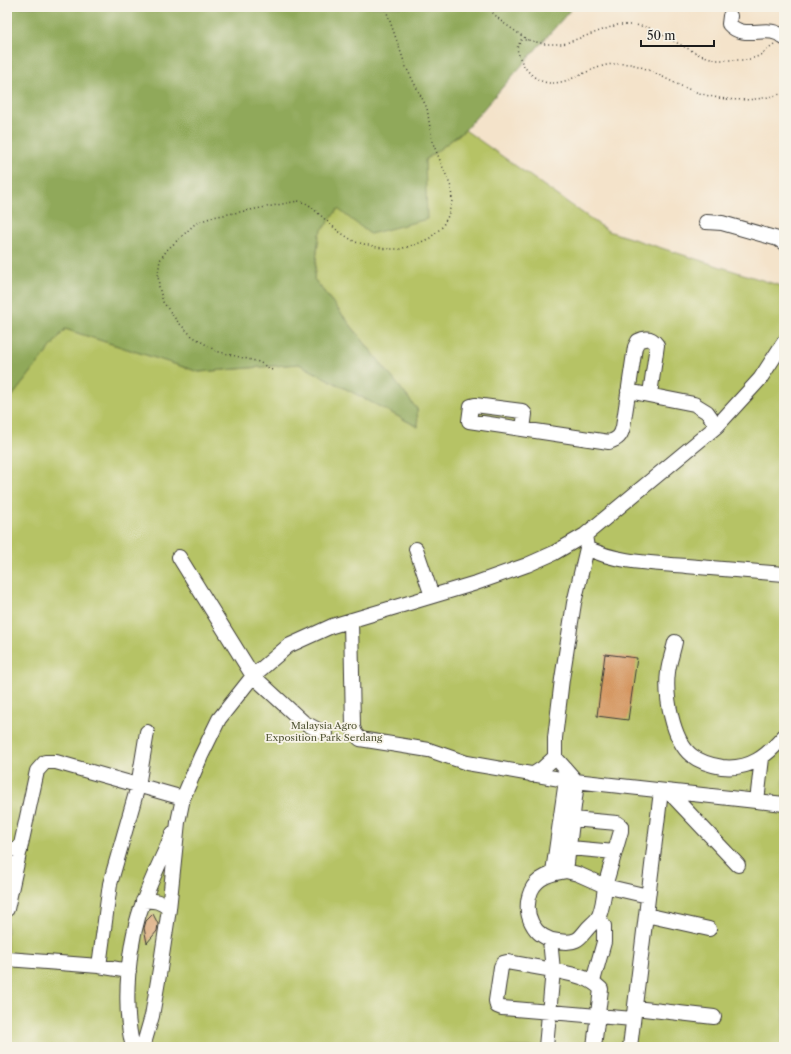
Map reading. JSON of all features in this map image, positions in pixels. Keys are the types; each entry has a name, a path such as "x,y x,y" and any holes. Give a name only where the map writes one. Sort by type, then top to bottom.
{"street":[{"path":"730,16 729,24 741,32 773,31 783,37"},
{"path":"706,222 722,223 778,239 784,243"},
{"path":"469,421 609,442 617,440 622,433 635,347 638,341 648,338 654,340 657,345 650,394"},
{"path":"142,1047 156,998 169,909 178,822 184,798 201,756 219,719 253,676 288,646 332,626 476,583 586,542 717,426 760,379 784,342"},
{"path":"628,391 650,394 694,404 707,412 717,426"},
{"path":"586,542 598,553 615,558 784,574"},
{"path":"560,872 571,781 555,757 555,738 562,679 574,603 586,542"},
{"path":"416,549 432,596"},
{"path":"179,557 253,676 303,722 326,734"},
{"path":"351,620 353,727 355,733 360,739 429,750 467,763 571,781 784,804"},
{"path":"675,642 668,672 668,692 673,722 677,735 691,755 712,766 739,767 762,758 784,736"},
{"path":"99,966 110,884 138,786 147,732"},
{"path":"532,775 543,768 555,757"},
{"path":"757,801 762,758"},
{"path":"7,909 14,850 37,772 45,762 56,762 184,798"},
{"path":"665,791 738,865"},
{"path":"630,1047 648,896 665,791"},
{"path":"566,819 617,823 621,826 621,831 605,886 602,907 598,917 577,940 566,943 550,940 539,934 531,924 527,912 528,899 533,887 542,878 560,872 578,874 605,886 648,896"},
{"path":"133,1047 128,1008 128,971 133,940 143,901 178,822"},
{"path":"563,847 615,852"},
{"path":"143,901 157,901 164,904 169,909"},
{"path":"646,916 709,929"},
{"path":"593,981 604,942 604,926 598,917"},
{"path":"546,1047 553,970 550,940"},
{"path":"7,959 99,966 128,971"},
{"path":"594,1047 599,1016 601,989 593,981 553,970 507,962 503,963 501,967 496,1001 498,1006 502,1008 599,1016 634,1013 714,1017"}],"path":[{"path":"272,370 259,362 216,351 192,336 176,321 163,302 158,281 160,260 167,250 196,223 213,216 298,201 308,204 338,231 356,242 386,249 400,249 417,244 430,238 442,227 448,216 452,201 451,187 432,141 427,108 406,67 385,7"},
{"path":"487,7 502,22 528,40"},
{"path":"783,37 772,48 759,56 747,60 735,61 718,60 700,55 650,28 636,25 617,25 563,44 545,44 521,40 517,48 519,58 525,68 535,78 546,82 554,83 565,81 597,68 615,64 631,65 654,72 675,83 724,100 741,101 762,99 784,93"}],"green space":[{"path":"7,7 573,7 465,130 425,160 427,219 370,234 338,209 319,234 314,279 417,409 418,427 299,364 199,372 65,329 7,403"},
{"name":"Malaysia Agro Exposition Park Serdang","path":"465,130 608,231 784,287 784,1047 7,1047 7,403 65,329 199,372 299,364 418,427 417,409 314,279 319,234 338,208 370,233 425,160"}],"building":[{"path":"605,654 637,658 628,720 597,716"},
{"path":"153,914 158,924 157,931 147,943 144,928 146,921"}]}
